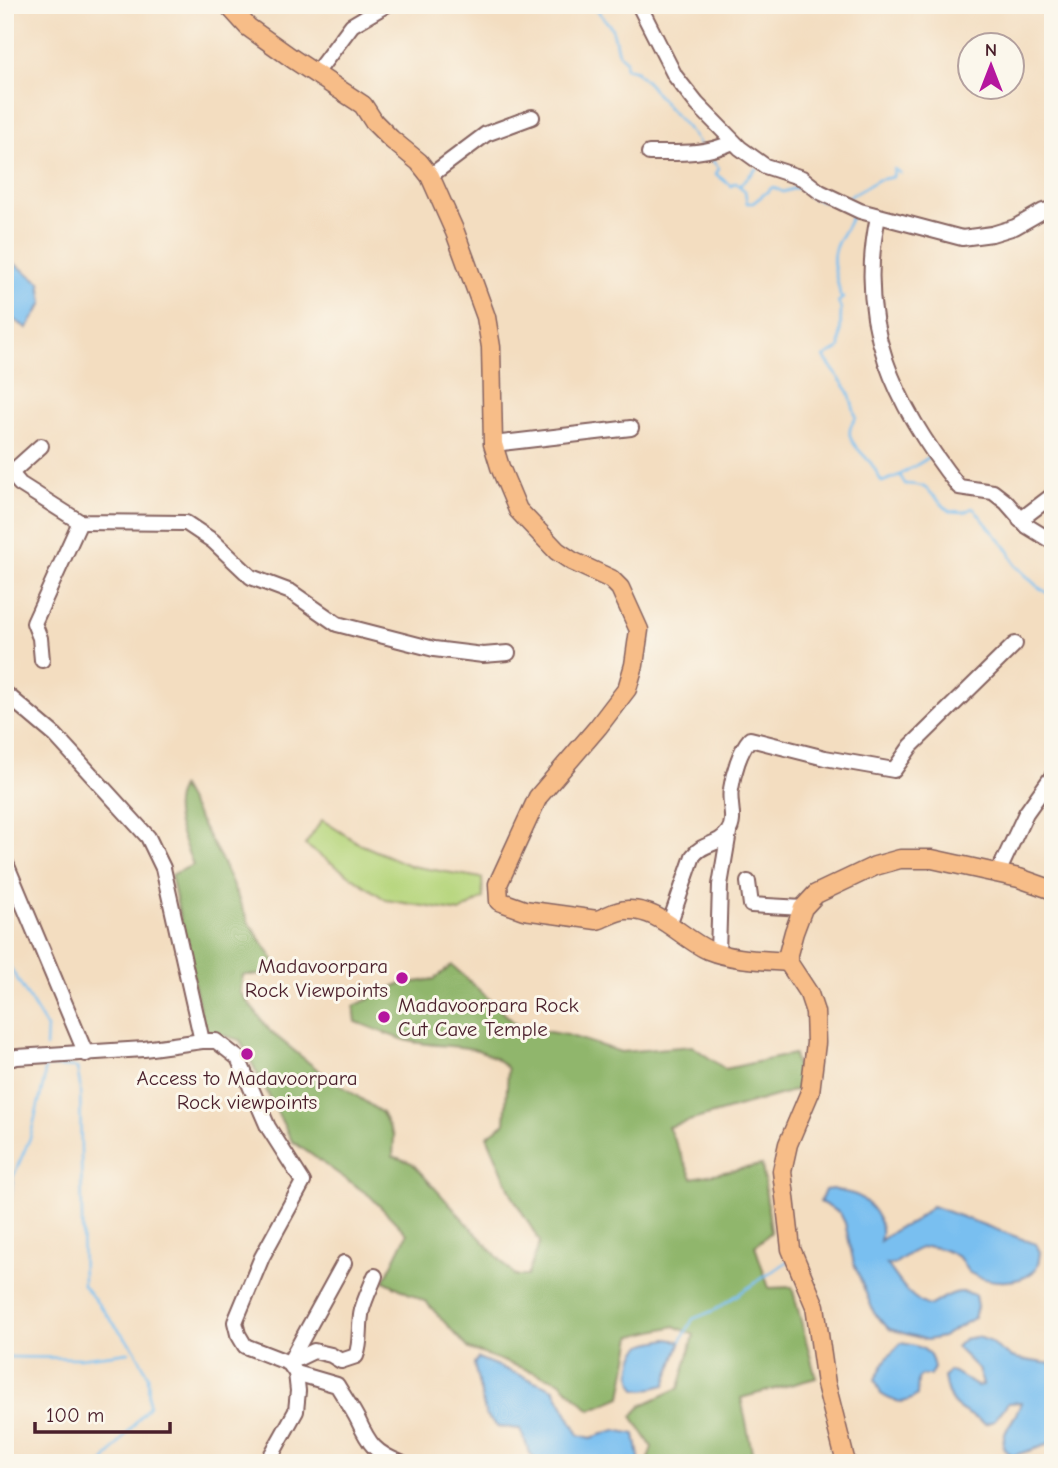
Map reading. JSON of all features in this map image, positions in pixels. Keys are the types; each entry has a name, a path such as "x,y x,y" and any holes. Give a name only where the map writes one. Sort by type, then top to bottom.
{"main road":[{"path":"228,5 248,27 363,105 382,131 419,162 430,176 455,232 486,317 491,347 493,444 518,510 557,551 611,579 620,588 639,630 627,689 538,797 498,884 499,901 524,910 597,919 630,909 649,914 718,953 788,962"},
{"path":"846,1463 826,1384 815,1307 791,1249 784,1184 783,1160 810,1092 816,1043 815,1012 809,994 788,962 788,954 803,908 816,894 875,866 900,859 932,859 998,873 1053,890"}],"street":[{"path":"316,72 352,25 386,5"},
{"path":"639,5 676,76 697,104 733,142 765,166 802,178 834,199 878,217 962,238 992,234 1015,227 1043,211 1053,209"},
{"path":"430,176 486,134 531,117"},
{"path":"649,153 697,153 715,150 733,142"},
{"path":"878,217 870,262 871,300 887,367 907,410 940,464 959,487 993,492 1006,502 1020,520 1053,542"},
{"path":"493,444 631,428"},
{"path":"41,446 8,470 20,484 80,522 186,523 213,541 251,577 291,592 337,624 434,649 483,655 508,653"},
{"path":"1020,520 1053,495"},
{"path":"42,660 40,638 34,623 80,522"},
{"path":"718,953 720,885 732,823 730,790 744,746 750,739 825,758 894,770 911,746 1015,644"},
{"path":"5,692 56,736 148,837 163,868 202,1041"},
{"path":"998,873 1026,813 1053,775"},
{"path":"669,925 693,856 700,847 718,842 729,832"},
{"path":"5,861 86,1054"},
{"path":"748,882 751,905 803,908"},
{"path":"5,1060 144,1049 202,1041 216,1041 238,1058 268,1126 303,1182 262,1257 235,1322 238,1334 245,1346 337,1385 357,1419 365,1439 387,1457 401,1463"},
{"path":"267,1463 296,1411 298,1391 293,1368 344,1263"},
{"path":"293,1368 314,1351 331,1355 341,1361 356,1356 361,1344 359,1330 362,1310 375,1276"}],"green space":[{"path":"181,787 221,859 248,921 276,963 266,975 243,975 240,992 271,1032 318,1070 382,1113 394,1136 393,1156 412,1163 515,1276 527,1276 540,1242 513,1197 487,1136 505,1123 508,1069 486,1053 474,1049 422,1044 356,1022 354,1006 397,985 435,979 452,965 519,1027 567,1035 621,1052 692,1046 725,1069 794,1054 800,1089 668,1127 692,1178 762,1165 771,1232 755,1246 769,1288 792,1287 816,1378 741,1398 754,1461 647,1463 652,1447 632,1416 642,1405 679,1388 694,1335 675,1326 632,1336 621,1397 590,1410 559,1381 469,1349 426,1302 384,1281 407,1234 370,1196 292,1141 240,1040 204,1030 171,875 193,865 176,816 177,797"},
{"path":"322,820 360,844 411,866 482,878 483,898 460,912 386,900 305,845"}],"water":[{"path":"5,257 40,282 43,303 27,328 5,314"},
{"path":"833,1189 857,1196 870,1206 880,1223 880,1241 898,1228 912,1223 932,1206 1036,1244 1040,1252 1038,1265 1033,1272 1019,1279 993,1281 970,1273 958,1257 947,1251 932,1247 916,1250 893,1265 887,1264 905,1288 929,1306 957,1293 975,1295 977,1307 974,1318 942,1337 927,1340 889,1329 874,1313 854,1264 845,1223 840,1213 820,1202 825,1190"},
{"path":"976,1337 986,1340 1012,1357 1053,1364 1053,1441 1012,1456 1004,1449 1004,1436 1021,1402 1008,1403 994,1421 985,1424 953,1403 944,1377 949,1371 977,1386 983,1385 978,1369 956,1347 964,1339"},
{"path":"667,1339 681,1341 665,1385 645,1390 636,1389 632,1372 633,1360 639,1349 643,1345"},
{"path":"901,1343 914,1345 927,1352 934,1368 930,1375 921,1375 918,1379 917,1395 903,1402 894,1401 881,1394 875,1379 887,1358"},
{"path":"478,1358 554,1389 579,1435 591,1438 615,1430 635,1434 640,1463 538,1463 530,1453 520,1429 498,1427 486,1416 474,1364"}],"waterway":[{"path":"593,5 612,29 617,49 626,61 625,68 637,71 636,73"},
{"path":"638,74 701,147"},
{"path":"707,155 719,168 716,174 731,186 734,183"},
{"path":"740,185 757,168"},
{"path":"845,199 878,180 893,177 894,169 900,173"},
{"path":"736,183 745,191 747,203 753,203 773,187 783,192 799,187 810,197 827,202"},
{"path":"852,214 837,243 833,259 840,296 843,298 838,302 841,309 840,348 824,357 849,392 856,418 850,431 852,442 872,464 882,482 900,475 905,484 925,488 939,501"},
{"path":"900,475 929,457"},
{"path":"941,503 949,511 965,512 972,508 975,510 1009,551 1015,565 1038,587 1053,596"},
{"path":"5,959 47,1028 46,1047"},
{"path":"5,1245 13,1177 30,1138 44,1081 45,1063"},
{"path":"45,1066 77,1068 80,1085 83,1285 135,1350 148,1375 149,1406 103,1463"},
{"path":"681,1341 693,1319 715,1310 788,1261"},
{"path":"5,1357 80,1358 129,1352"}],"place":[{"name":"Madavoorpara Rock Viewpoints","path":"402,978"},
{"name":"Madavoorpara Rock Cut Cave Temple","path":"384,1017"},
{"name":"Access to Madavoorpara Rock viewpoints","path":"247,1054"}]}
